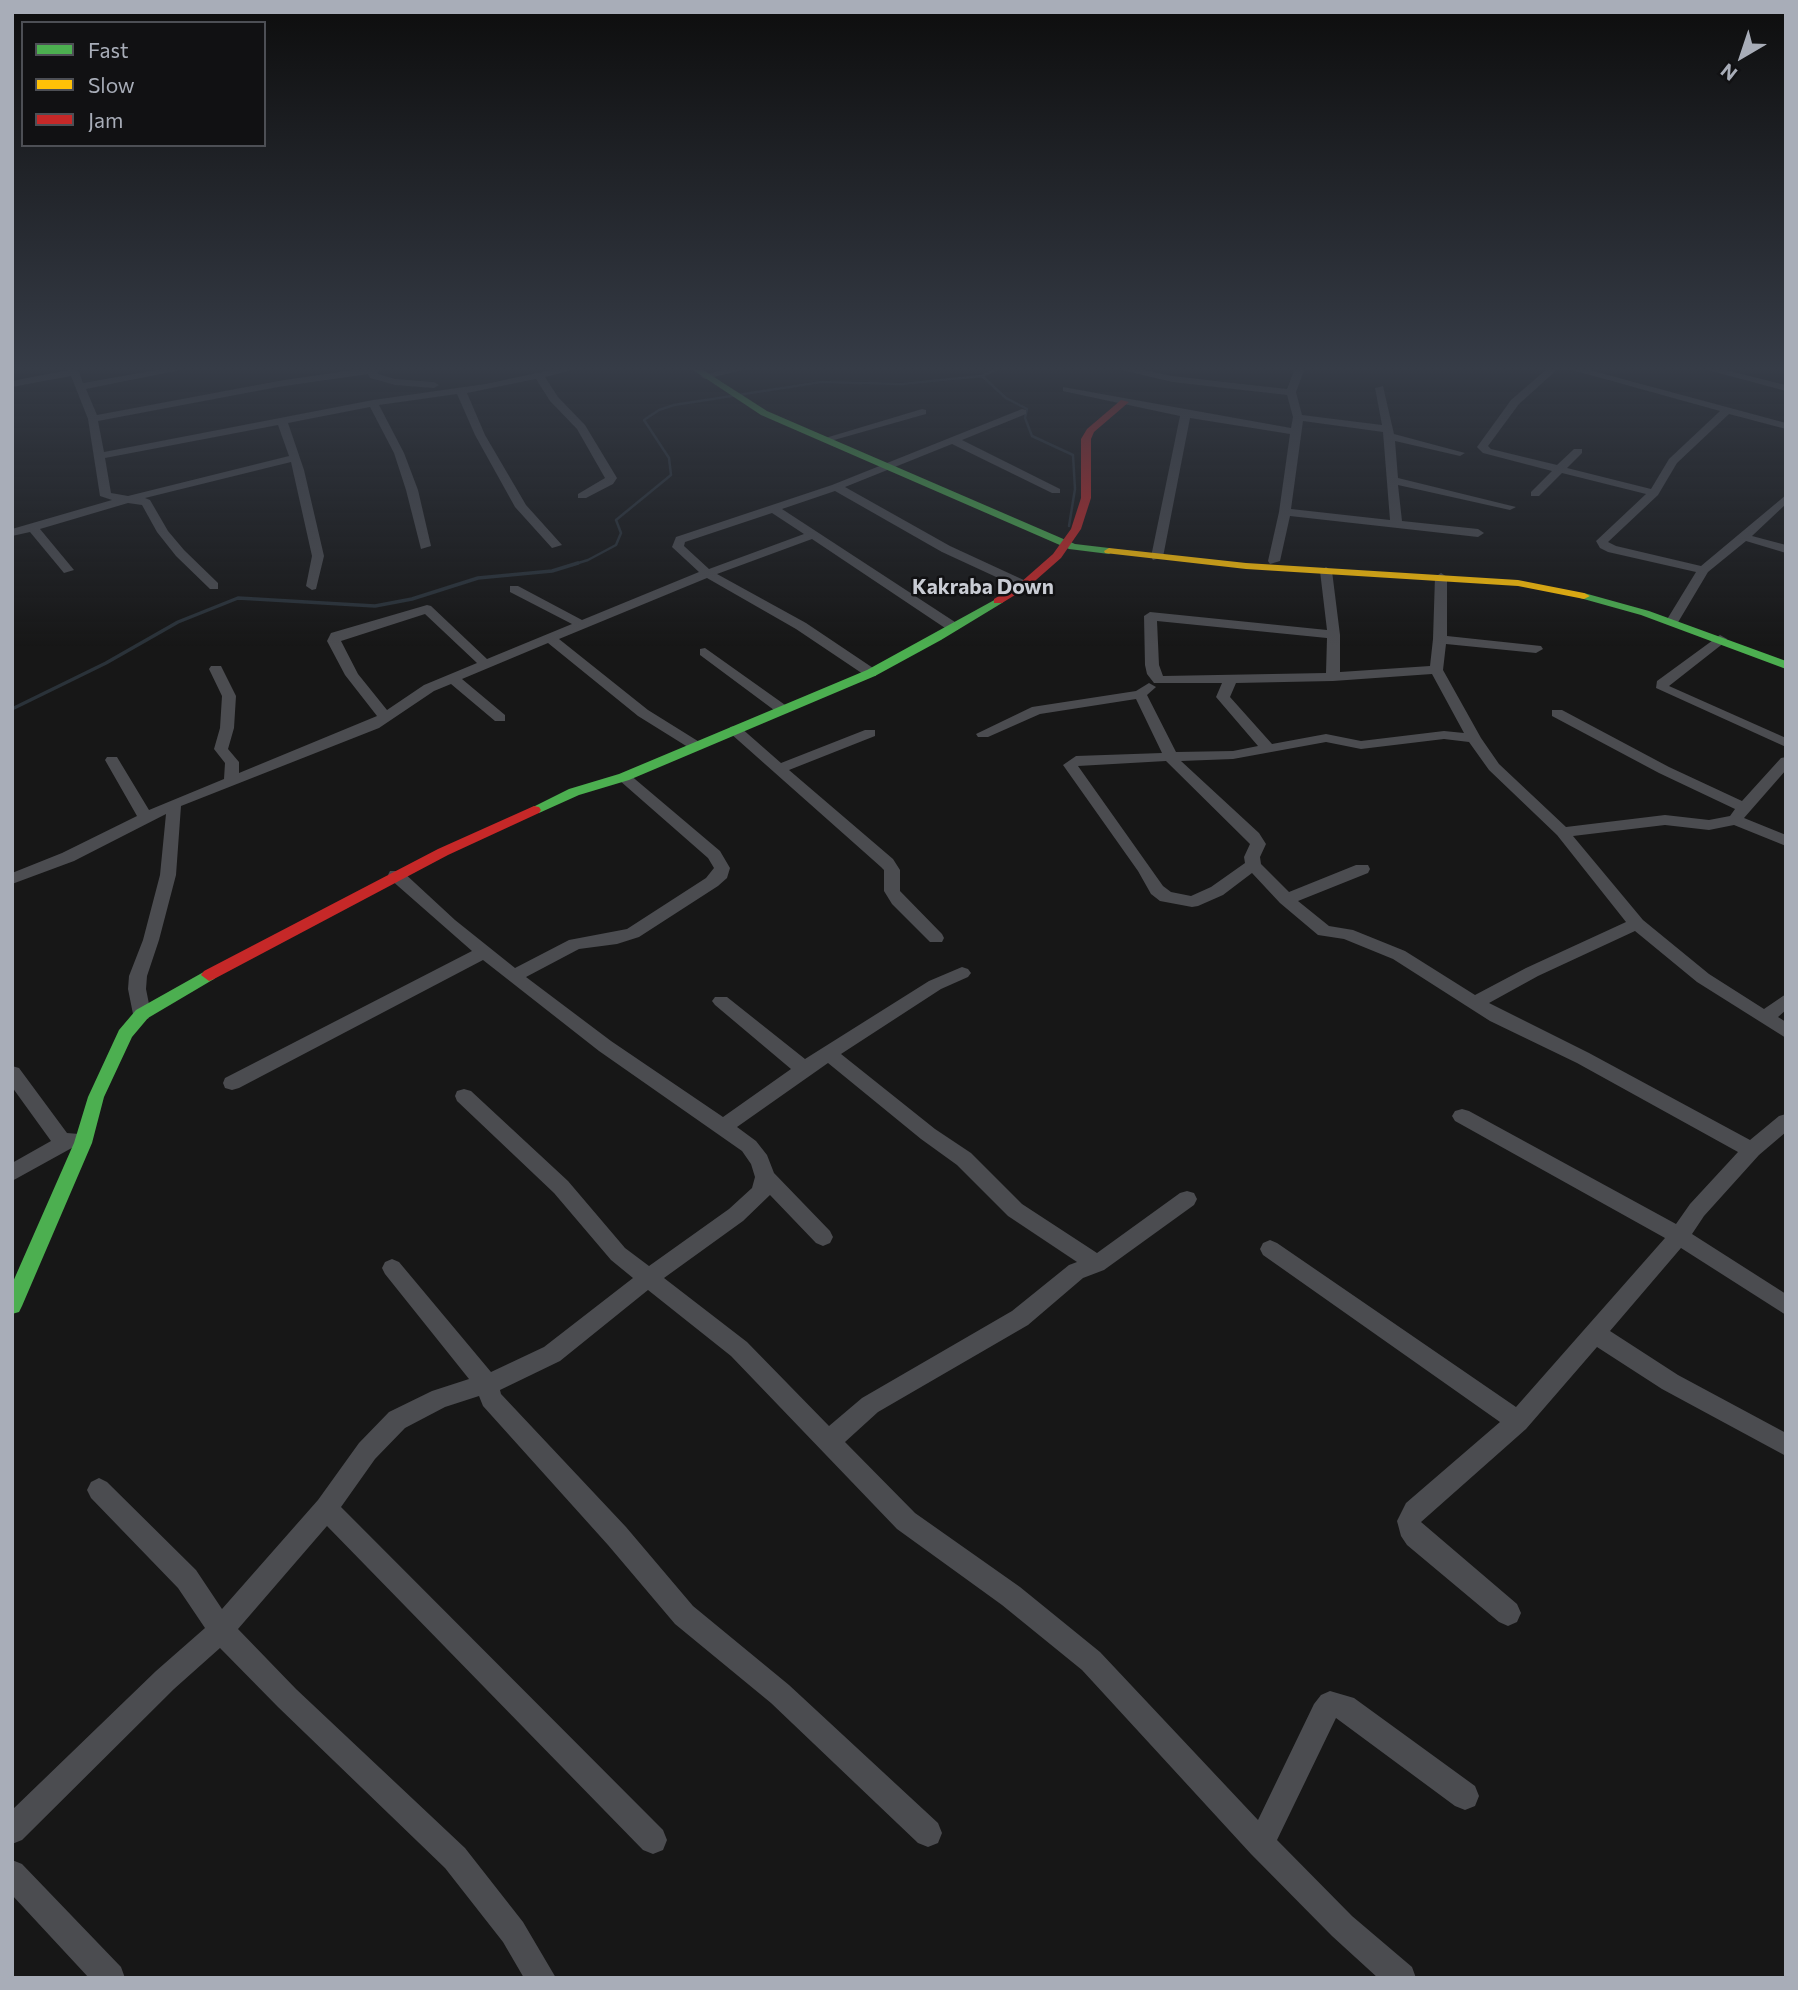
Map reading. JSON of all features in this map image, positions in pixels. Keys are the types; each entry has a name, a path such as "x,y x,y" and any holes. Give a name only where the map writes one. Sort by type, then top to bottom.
{"street":[{"path":"100,461 106,496 146,502 163,532 214,586"},
{"path":"12,533 125,500 283,461"},
{"path":"296,461 318,556 312,586"},
{"path":"402,461 412,490 425,546"},
{"path":"495,461 521,507 556,545"},
{"path":"582,496 609,482 611,478 601,461"},
{"path":"878,461 1064,542 1326,571 1518,583 1674,618 1786,665"},
{"path":"871,673 801,626 707,573 678,547 680,540 835,487 899,461"},
{"path":"995,461 1056,491"},
{"path":"13,1305 57,1208 87,1130 96,1097 125,1034 142,1014 224,966 396,875 573,792 624,778 871,673 953,627 1024,585 1057,556 1086,498 1086,461"},
{"path":"1158,554 1177,461"},
{"path":"1274,561 1293,461"},
{"path":"1390,461 1396,523"},
{"path":"1527,461 1654,493"},
{"path":"1535,494 1568,461"},
{"path":"1673,461 1654,493 1602,541 1604,545 1703,570"},
{"path":"1392,480 1510,507"},
{"path":"835,487 946,549 1024,585"},
{"path":"1674,618 1703,570 1786,498"},
{"path":"774,509 953,627"},
{"path":"1285,512 1478,533"},
{"path":"32,527 68,569"},
{"path":"12,879 68,858 174,804 374,725 411,697 453,678 707,573 813,535"},
{"path":"1744,537 1786,549"},
{"path":"1158,554 1520,576 1591,590 1786,655"},
{"path":"1326,571 1334,635 1333,677"},
{"path":"1441,577 1440,639 1436,670 1474,738 1494,766 1562,832 1637,924 1703,978 1786,1031"},
{"path":"514,589 580,624"},
{"path":"385,717 352,675 334,641 335,636 427,609 487,666"},
{"path":"1159,680 1152,665 1150,616 1334,635"},
{"path":"550,638 643,713 696,746"},
{"path":"1440,639 1536,649"},
{"path":"1720,639 1662,684 1663,688 1786,743"},
{"path":"705,652 783,710"},
{"path":"216,669 229,696 227,728 221,749 232,762 231,781"},
{"path":"983,734 1037,710 1140,694 1159,680 1333,677 1436,670"},
{"path":"453,678 500,718"},
{"path":"1231,679 1223,696 1267,747"},
{"path":"1140,694 1175,764 1254,836 1258,844 1252,857 1253,865 1286,899 1324,931 1347,934 1399,955 1474,1003 1752,1150"},
{"path":"1557,713 1664,770 1786,841"},
{"path":"736,730 887,863 892,870 892,891 936,938"},
{"path":"778,769 870,733"},
{"path":"1253,865 1217,891 1192,902 1166,897 1157,890 1145,869 1070,765 1076,761 1233,755 1326,738 1361,745 1444,735 1474,738"},
{"path":"112,760 146,818"},
{"path":"1562,832 1665,820 1709,825 1739,814 1786,761"},
{"path":"513,976 575,944 633,933 712,882 721,873 722,868 714,855 624,778"},
{"path":"142,1014 136,989 169,875 174,804"},
{"path":"1286,899 1315,890 1362,869"},
{"path":"396,875 513,976 605,1046 749,1146 760,1161 765,1177 823,1237"},
{"path":"1474,1003 1532,972 1637,924"},
{"path":"232,1083 484,953"},
{"path":"723,1127 804,1069 935,985 962,973"},
{"path":"1765,1018 1786,1000"},
{"path":"721,1001 804,1069"},
{"path":"829,1054 928,1135 964,1159 1015,1210 1097,1264"},
{"path":"12,1073 63,1143"},
{"path":"464,1096 561,1187 618,1254 739,1349 905,1521 1011,1596 1091,1661 1261,1844 1342,1926 1401,1978"},
{"path":"1462,1116 1679,1236 1786,1306"},
{"path":"1508,1613 1416,1536 1409,1521 1414,1511 1518,1420 1679,1236 1697,1210 1752,1150 1786,1121"},
{"path":"12,1173 87,1130"},
{"path":"12,1830 165,1680 221,1630 326,1508 367,1451 397,1420 440,1398 507,1377 552,1354 648,1278 736,1215 761,1192 765,1177"},
{"path":"829,1441 870,1405 1020,1318 1076,1271 1097,1264 1187,1199"},
{"path":"1270,1248 1518,1420"},
{"path":"392,1268 487,1384 491,1399 617,1536 684,1615 780,1694 928,1833"},
{"path":"1594,1333 1670,1382 1786,1446"},
{"path":"99,1490 187,1579 221,1630 287,1698 455,1858 513,1931 541,1978"},
{"path":"326,1508 653,1840"},
{"path":"1261,1844 1323,1713 1330,1704 1345,1707 1465,1796"},
{"path":"12,1874 110,1978"}],"waterway":[{"path":"572,565 616,545 621,533 616,520 671,475 669,461"},
{"path":"1069,526 1075,489 1073,461"},
{"path":"12,709 106,663 178,622 238,598 375,606 412,599 478,578 552,571 578,563"}],"traffic: fast":[{"path":"874,461 1073,547 1109,551"},
{"path":"1584,596 1645,613 1786,665"},
{"path":"534,810 574,792 624,777 871,673 937,638 998,601"},
{"path":"12,1306 83,1143 96,1097 125,1034 142,1014 209,975"}],"traffic: slow":[{"path":"1109,551 1246,566 1518,583 1584,596"}],"traffic: jam":[{"path":"998,601 1024,585 1057,556 1076,529 1086,498 1086,461"},
{"path":"209,975 443,852 534,810"}],"district":[{"name":"Kakraba Down","path":"983,587"}]}
